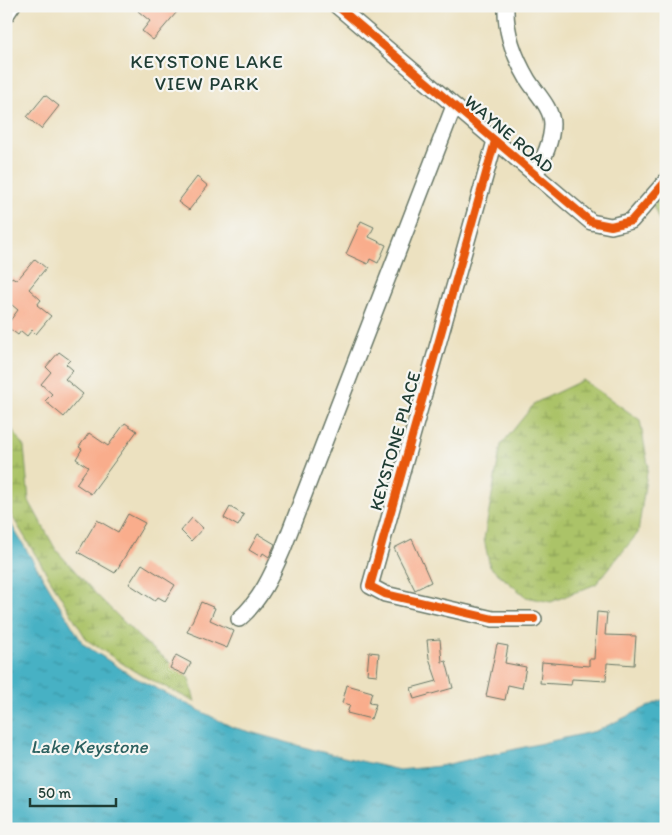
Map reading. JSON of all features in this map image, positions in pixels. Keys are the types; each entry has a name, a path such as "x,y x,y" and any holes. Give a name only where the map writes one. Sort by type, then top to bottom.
{"street":[{"path":"6,16 12,6"},
{"name":"WAYNE ROAD","path":"337,6 494,142 591,222 611,226 631,221 666,181"},
{"path":"506,6 505,20 513,49 528,79 545,103 553,122 548,148 535,175"},
{"path":"239,619 250,609 260,595 283,549 454,106"},
{"name":"KEYSTONE PLACE","path":"494,142 370,586 385,594 493,619 534,619"}],"green space":[{"path":"666,191 666,237 653,205"},
{"path":"583,380 640,420 648,465 638,533 596,584 551,602 526,597 490,567 484,539 501,445 535,403"},
{"path":"6,420 24,447 29,501 56,550 95,593 142,640 189,678 195,702 134,671 87,640 6,506"}],"water":[{"name":"Lake Keystone","path":"6,516 83,644 132,676 232,727 318,751 399,770 440,766 596,731 666,698 666,829 6,829"}],"building":[{"path":"142,6 182,6 153,40 142,31 150,21 138,11"},
{"path":"45,95 59,106 41,129 27,117"},
{"path":"197,177 208,186 189,210 178,202"},
{"path":"361,221 374,227 369,237 386,245 378,263 370,259 368,264 346,254"},
{"path":"35,259 46,268 29,289 41,300 37,305 51,316 36,334 32,330 27,336 21,331 18,335 6,326 18,310 6,300 6,284 12,277 17,280"},
{"path":"59,352 70,360 66,364 73,370 65,379 83,394 64,417 45,401 52,394 41,384 51,372 46,367"},
{"path":"125,423 137,431 91,494 76,484 88,467 76,459 82,449 79,447 89,433 108,446"},
{"path":"230,507 244,515 238,526 224,518"},
{"path":"128,514 145,523 115,573 78,552 97,520 118,532"},
{"path":"192,518 203,528 191,541 181,531"},
{"path":"258,534 275,544 269,557 263,553 261,557 249,550"},
{"path":"412,539 431,582 415,590 394,548"},
{"path":"142,564 175,585 165,601 158,597 155,601 129,584"},
{"path":"201,602 215,608 210,620 234,631 227,648 187,632"},
{"path":"597,612 607,613 605,635 636,636 634,665 607,663 606,681 572,679 571,685 540,683 542,662 589,666 589,659 594,659"},
{"path":"440,639 442,662 446,661 453,688 414,699 411,688 437,681 429,658 427,640"},
{"path":"497,644 508,646 505,663 526,667 522,688 508,685 505,700 486,696"},
{"path":"369,652 379,653 377,675 367,674"},
{"path":"176,655 191,663 185,675 170,668"},
{"path":"347,685 372,692 369,703 376,704 371,719 347,713 350,705 342,703"}],"cycle path":[{"path":"337,6 591,222 611,226 631,221 666,181"},
{"path":"495,141 370,586 385,594 493,619 534,619"}],"district":[{"name":"KEYSTONE LAKE VIEW PARK","path":"207,72"}]}
